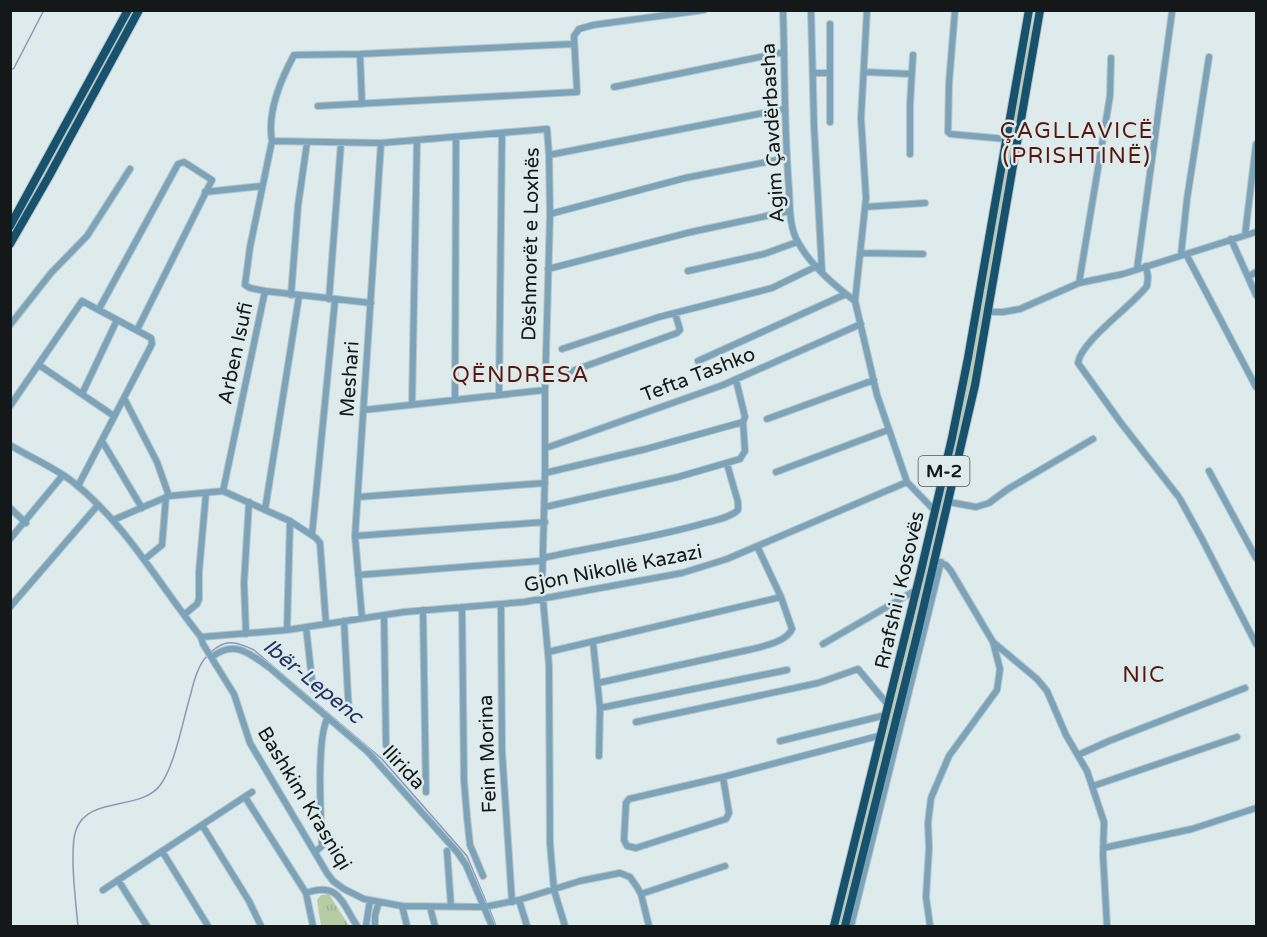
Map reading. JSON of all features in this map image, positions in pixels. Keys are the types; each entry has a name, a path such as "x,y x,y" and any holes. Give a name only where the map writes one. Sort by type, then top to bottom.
{"highway":[{"path":"10,226 41,174 128,10"},
{"path":"10,244 139,10"},
{"name":"Rrafshi i Kosovës","path":"834,927 882,735 969,358 1029,10"},
{"name":"Rrafshi i Kosovës","path":"845,927 937,562 972,398 989,312 1040,12"}],"street":[{"path":"318,106 577,92 573,44 574,36 579,29 704,10"},
{"name":"Agim Çavdërbasha","path":"783,10 784,109 790,212 797,242 819,269 855,301"},
{"path":"562,349 675,313 772,288 819,269 811,10"},
{"path":"867,10 861,118 865,207 855,301 888,430 907,482 935,511"},
{"path":"955,10 949,72 948,132 1006,139"},
{"path":"1137,269 1172,12"},
{"path":"830,24 830,122"},
{"path":"265,291 246,287 244,282 272,141 272,119 278,92 294,55 573,44"},
{"path":"614,87 784,52"},
{"path":"360,54 362,104"},
{"path":"910,154 913,55"},
{"path":"1209,57 1187,199 1184,254 1257,387"},
{"path":"1079,283 1110,96 1111,58"},
{"path":"864,72 912,74"},
{"path":"814,73 830,73"},
{"path":"549,155 784,109"},
{"name":"Dëshmorët e Loxhës","path":"272,141 381,142 547,129 550,214 544,390 546,448 543,599 548,652 549,812 554,890 565,927"},
{"path":"499,395 502,134"},
{"path":"454,400 456,137"},
{"path":"412,405 417,140"},
{"name":"Meshari","path":"362,618 355,536 381,142"},
{"path":"291,295 298,206 307,143"},
{"path":"312,535 332,300 341,143"},
{"path":"1245,235 1257,144"},
{"path":"550,214 685,178 787,158"},
{"path":"99,309 180,162 184,162 212,180 137,330"},
{"path":"10,325 51,273 87,236 130,169"},
{"path":"206,192 262,186"},
{"path":"865,207 925,203"},
{"path":"548,269 691,232 790,212"},
{"path":"989,312 1020,309 1079,283 1137,269 1257,232"},
{"path":"1231,239 1257,295"},
{"path":"688,271 764,254 797,242"},
{"path":"861,253 923,254"},
{"path":"1146,266 1147,286 1093,339 1078,363 1179,498 1257,644"},
{"path":"1248,277 1257,272"},
{"name":"Arben Isufi","path":"223,491 265,291 371,303"},
{"path":"698,361 846,294"},
{"path":"265,510 299,296"},
{"path":"10,406 82,301 151,338 152,344 78,486"},
{"path":"561,375 677,333 680,330 675,313"},
{"path":"82,394 117,320"},
{"name":"Tefta Tashko","path":"546,448 736,380 861,324"},
{"path":"39,365 114,416"},
{"path":"545,507 740,459 744,455 745,413 736,380"},
{"path":"767,419 874,380"},
{"path":"364,410 544,390"},
{"path":"124,398 158,462 167,496 162,545 145,559"},
{"path":"545,473 646,449 743,422"},
{"path":"776,472 888,430"},
{"path":"949,502 983,506 1093,439"},
{"path":"102,441 142,508"},
{"path":"10,445 63,475 78,486 113,520 185,614 212,657"},
{"path":"358,575 537,561 685,529 736,513 739,506 727,464"},
{"path":"1209,471 1256,555"},
{"path":"10,539 26,523 63,475"},
{"name":"Gjon Nikollë Kazazi","path":"201,637 288,630 423,610 501,605 699,569 907,482"},
{"path":"358,496 545,483"},
{"path":"113,520 167,496 223,491 290,521 320,543 326,624"},
{"path":"185,614 199,601 199,572 206,493"},
{"path":"246,634 244,583 249,502"},
{"path":"10,606 98,505"},
{"path":"10,508 26,523"},
{"path":"288,630 290,521"},
{"path":"355,536 545,522"},
{"path":"598,683 748,650 792,632 781,597 757,546"},
{"path":"937,562 946,565 951,571 993,642 1037,679 1047,691 1070,744 1093,786 1103,814 1107,927"},
{"name":"Rrafshi i Kosovës","path":"851,927 937,562"},
{"path":"823,644 916,590"},
{"path":"548,652 781,597"},
{"name":"Feim Morina","path":"501,605 502,751 516,901 527,927"},
{"path":"462,607 466,817 470,845 483,876"},
{"path":"423,610 426,792"},
{"path":"384,615 386,745"},
{"path":"344,621 350,715"},
{"path":"306,627 313,689"},
{"path":"593,642 600,708 599,756"},
{"path":"930,927 926,897 931,798 949,756 993,698 999,682 1000,669 993,642"},
{"name":"Ilirida","path":"212,657 225,649 237,648 244,651 270,668 368,752 450,842 466,865 492,927"},
{"name":"Bashkim Krasniqi","path":"212,657 234,694 249,743 333,881 344,889 370,900 402,906 484,907 516,901 580,881 620,873 630,877 641,894"},
{"path":"1000,669 1012,660"},
{"path":"636,722 818,683 858,669 887,710 780,741"},
{"path":"600,708 787,670"},
{"path":"1078,755 1245,688"},
{"path":"315,852 322,846 323,725 328,717"},
{"path":"723,777 729,813 726,819 636,848 627,846 624,840 625,812 629,799 882,735"},
{"path":"1093,786 1237,737"},
{"path":"102,890 252,792"},
{"path":"245,796 306,893 314,927"},
{"path":"1103,848 1171,835 1257,808"},
{"path":"202,825 253,908 261,927"},
{"path":"162,851 208,927"},
{"path":"447,851 452,906"},
{"path":"649,927 641,894 725,866"},
{"path":"118,880 147,927"},
{"path":"306,893 320,888 335,892 357,927"},
{"path":"366,927 370,900"},
{"path":"375,927 375,915 379,902"},
{"path":"402,906 407,927"},
{"path":"430,907 435,927"}],"green space":[{"path":"1034,11 972,374 951,473 845,911 841,926 837,926 948,472"},
{"path":"329,894 349,926 321,926 317,900 321,895"}],"waterway":[{"name":"Ibër-Lepenc","path":"10,71 14,68 44,10"},
{"name":"Ibër-Lepenc","path":"211,652 227,643 242,645 254,650 382,759 467,856 487,904"},
{"name":"Ibër-Lepenc","path":"78,926 73,863 76,830 82,819 92,812 141,798 152,793 161,784 175,752 197,673 207,656"},
{"name":"Ibër-Lepenc","path":"489,908 496,926"}],"district":[{"name":"ÇAGLLAVICË (PRISHTINË)","path":"1077,142"},
{"name":"QËNDRESA","path":"521,374"},
{"name":"NIC","path":"1144,674"}]}
